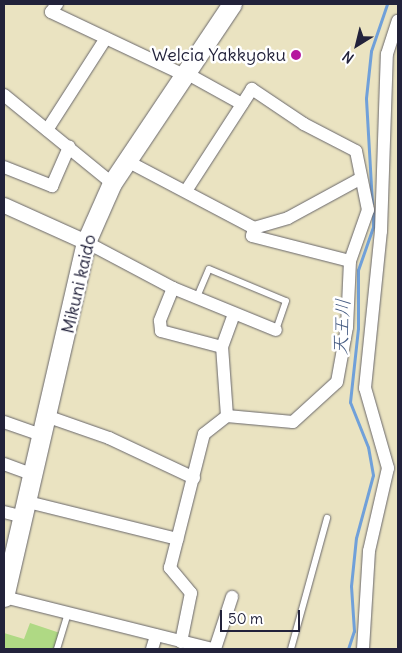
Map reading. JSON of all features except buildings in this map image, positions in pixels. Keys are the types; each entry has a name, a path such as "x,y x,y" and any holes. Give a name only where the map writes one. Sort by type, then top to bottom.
{"main road":[{"name":"Mikuni kaido","path":"5,587 35,475 86,242 112,183 232,4"}],"street":[{"path":"57,4 51,12 185,74 242,104"},
{"path":"363,649 369,551 388,468 365,388 381,232 387,54 398,21"},
{"path":"47,130 106,38"},
{"path":"180,642 192,604 191,593 170,568 204,434 227,416 292,422 337,382 347,327 350,261 367,216 358,180 356,150 304,124 252,89 186,191"},
{"path":"4,95 112,183"},
{"path":"4,167 52,186 69,147"},
{"path":"127,161 152,178 186,191 238,224 254,228 288,218 358,180"},
{"path":"4,205 86,242 173,288 276,330"},
{"path":"254,228 252,236 350,261"},
{"path":"173,288 160,321 161,331 222,347"},
{"path":"227,416 222,347 234,314"},
{"path":"48,417 194,478"},
{"path":"4,422 44,436"},
{"path":"4,464 35,475"},
{"path":"4,512 26,510 178,539"},
{"path":"5,587 68,614 214,649 232,597"},
{"path":"152,649 156,636"}],"lane":[{"path":"197,297 209,269 286,301 276,330"},
{"path":"292,649 327,518"},
{"path":"57,649 68,614"}],"green space":[{"path":"30,623 60,633 54,649 4,649 4,633 24,639"}],"waterway":[{"name":"天王川","path":"372,203 366,98 371,51 387,4"},
{"name":"天王川","path":"348,649 354,631 351,586 356,538 373,475 368,447 350,402 358,328 358,270 373,227 373,211"}],"place":[{"name":"Welcia Yakkyoku","path":"296,55"}]}
